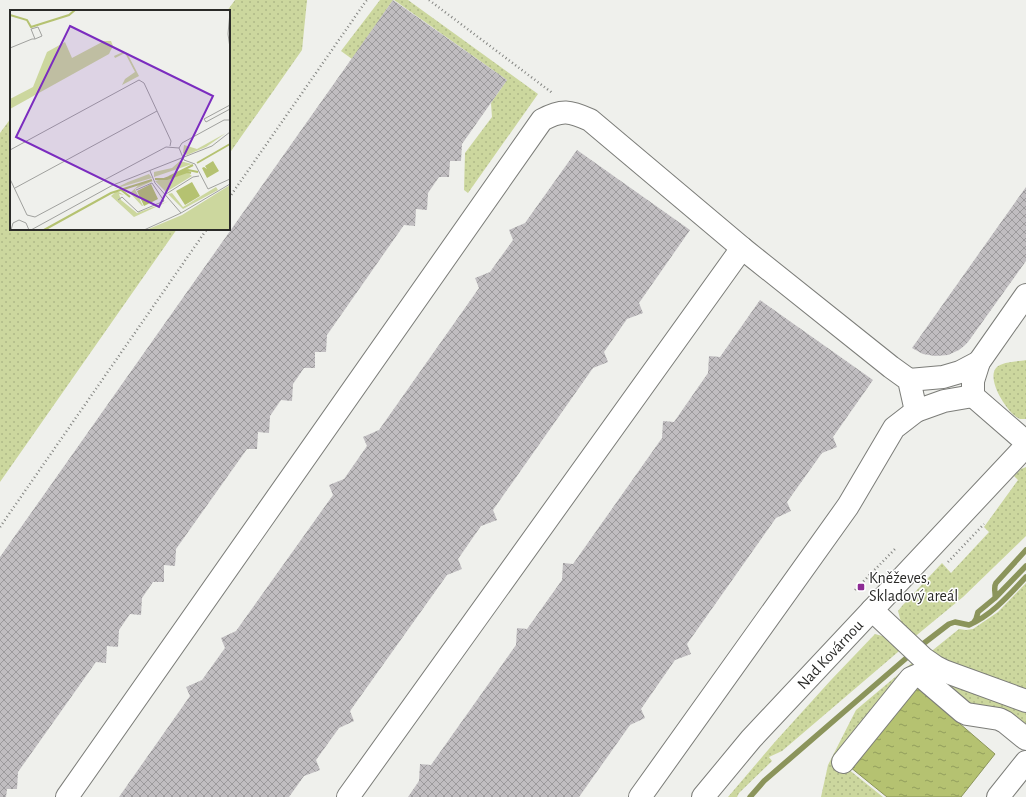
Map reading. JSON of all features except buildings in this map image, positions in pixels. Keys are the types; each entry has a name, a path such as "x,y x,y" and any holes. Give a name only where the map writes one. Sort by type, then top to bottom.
{"street":[{"path":"67,797 542,120 551,115 561,112 574,113 590,120 742,248 909,380 943,377 960,372 979,362"},
{"path":"348,797 742,248"},
{"path":"1026,295 979,362 973,380 973,396 1026,442"},
{"path":"909,380 916,411"},
{"path":"640,797 848,506 894,428 916,411 944,401 973,396"},
{"name":"Nad Kovárnou","path":"703,797 751,739 1026,446"},
{"path":"872,610 908,643 924,665 963,712 972,715 999,719 1026,739"},
{"path":"924,665 1026,701"},
{"path":"843,762 911,678 916,675 924,665"},
{"path":"998,797 1026,762"}],"path":[{"path":"230,197 367,0"},
{"path":"429,0 551,92 558,102 561,112"},
{"path":"0,528 206,230"},
{"path":"948,562 984,524"},
{"path":"855,590 895,549"}],"shaded area":[{"path":"235,0 307,0 302,50 230,153 230,10 228,10"},
{"path":"380,0 393,0 352,59 341,51"},
{"path":"394,0 408,0 538,94 468,193 464,190 465,153 492,117 491,103 507,80"},
{"path":"10,119 10,230 176,230 0,482 0,133"},
{"path":"1026,360 1026,419 1020,419 1015,416 1004,404 996,388 994,373 996,368 1002,364"},
{"path":"1026,467 1026,536 963,597 912,639 901,622 898,611 942,563 951,573 989,532 984,527 1018,480 1014,476 1021,469"},
{"path":"1026,583 1026,691 928,654 959,629 973,629 998,612"},
{"path":"875,634 886,637 905,646 782,751 769,757 772,761 739,793 737,797 728,797 774,743"},
{"path":"913,662 916,667 838,761 883,797 821,797 828,765 856,710"},
{"path":"934,673 1026,707 1026,728 975,710"}],"water":[{"path":"916,686 995,754 961,797 887,797 850,767"}],"waterway":[{"path":"995,598 996,583 1026,550"},
{"path":"974,622 978,612 995,598 1026,566"},
{"path":"919,647 949,624 955,622 969,625 985,616 1000,604 1026,577"},
{"path":"750,797 764,781 911,654"}],"place":[{"name":"Kněževes, Skladový areál","path":"861,587"}]}
